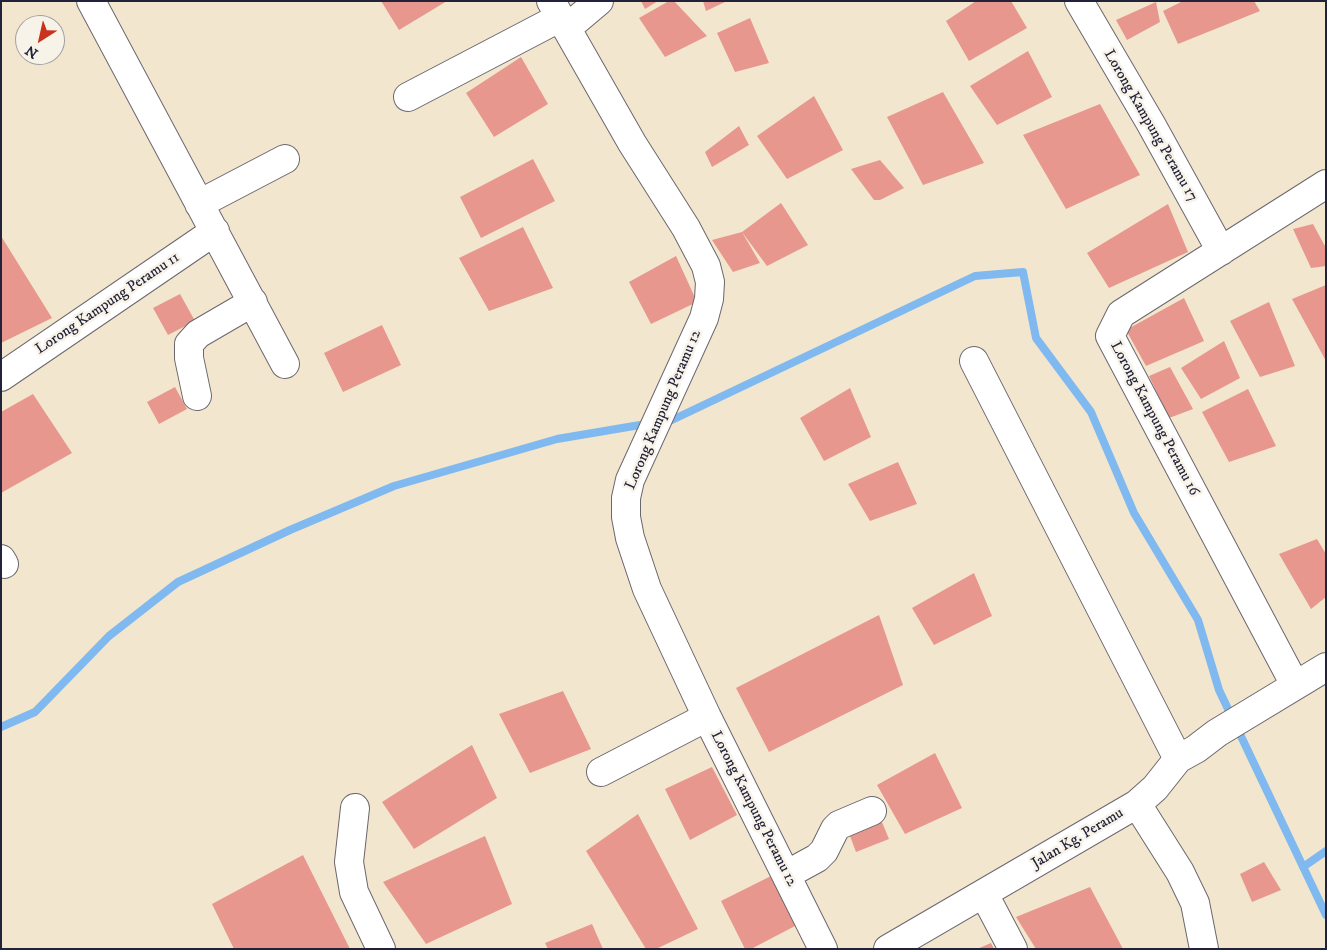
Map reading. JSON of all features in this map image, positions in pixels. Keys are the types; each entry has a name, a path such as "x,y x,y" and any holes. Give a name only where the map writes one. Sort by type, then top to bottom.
{"street":[{"path":"91,1 285,364"},
{"path":"408,96 560,15 599,1"},
{"name":"Lorong Kampung Peramu 17","path":"1079,1 1151,124 1221,251"},
{"name":"Lorong Kampung Peramu 12","path":"560,15 632,143 686,228 706,266 710,282 709,300 704,318 662,414 630,480 626,498 626,517 630,538 647,589 707,717 786,875 814,946"},
{"path":"199,204 285,159"},
{"name":"Lorong Kampung Peramu 16","path":"1295,684 1110,336 1121,314 1326,184"},
{"name":"Lorong Kampung Peramu 11","path":"1,377 215,231"},
{"path":"197,396 188,358 190,344 198,334 252,302"},
{"path":"974,361 1178,758"},
{"name":"Jalan Kg. Peramu","path":"888,949 1137,804 1155,788 1178,758 1196,749 1217,733 1326,666"},
{"path":"601,772 707,717"},
{"path":"1137,804 1180,872 1195,903 1204,949"},
{"path":"355,808 349,862 354,892 381,949"},
{"path":"786,875 817,858 824,851 835,828 839,825 872,811"},
{"path":"984,894 1013,949"}],"building":[{"path":"381,1 447,1 399,30"},
{"path":"641,1 658,1 645,9"},
{"path":"669,1 674,1 707,36 665,57 639,18"},
{"path":"703,1 727,1 706,11"},
{"path":"976,1 1011,1 1027,28 969,61 946,21"},
{"path":"1183,1 1254,1 1260,11 1178,44 1163,11"},
{"path":"1156,2 1160,22 1127,40 1116,20"},
{"path":"750,18 769,63 735,72 717,33"},
{"path":"1028,51 1052,97 997,125 970,86"},
{"path":"521,57 548,104 494,137 466,93"},
{"path":"943,92 984,163 923,185 887,117"},
{"path":"814,96 843,150 787,179 757,136"},
{"path":"1100,104 1140,175 1066,209 1023,135"},
{"path":"739,126 749,145 712,167 705,152"},
{"path":"533,159 555,201 481,238 460,197"},
{"path":"880,160 904,188 880,200 874,200 851,169"},
{"path":"781,203 808,245 767,266 742,232"},
{"path":"1168,204 1188,252 1109,288 1087,253"},
{"path":"1313,224 1326,248 1326,266 1311,268 1293,229"},
{"path":"523,227 553,288 489,311 459,258"},
{"path":"742,232 760,263 733,272 712,240"},
{"path":"1,236 52,318 1,343"},
{"path":"676,256 697,302 651,324 629,282"},
{"path":"1326,285 1326,361 1292,299"},
{"path":"180,294 195,321 168,335 153,308"},
{"path":"1184,298 1204,341 1146,366 1126,330"},
{"path":"1269,302 1295,366 1260,377 1230,321"},
{"path":"382,325 401,365 343,392 324,353"},
{"path":"1224,341 1240,378 1201,399 1181,368"},
{"path":"1170,367 1193,409 1169,418 1149,376"},
{"path":"175,387 187,409 159,424 147,402"},
{"path":"850,388 871,437 824,461 800,418"},
{"path":"1248,389 1276,446 1229,462 1202,412"},
{"path":"33,394 72,453 1,493 1,412"},
{"path":"898,462 917,504 870,521 848,484"},
{"path":"1317,539 1326,554 1326,597 1311,609 1279,554"},
{"path":"974,573 992,616 934,645 912,608"},
{"path":"879,615 903,685 769,752 736,688"},
{"path":"563,691 591,749 530,773 499,714"},
{"path":"472,745 497,798 414,849 382,802"},
{"path":"935,753 962,808 905,834 877,785"},
{"path":"712,767 737,815 690,840 665,789"},
{"path":"638,814 698,929 656,949 646,949 586,851"},
{"path":"879,815 889,839 856,852 847,828"},
{"path":"485,836 512,904 426,944 383,882"},
{"path":"303,855 350,949 234,949 212,904"},
{"path":"1264,862 1281,890 1252,902 1240,874"},
{"path":"771,876 795,926 751,949 745,949 721,901"},
{"path":"1090,887 1123,949 1036,949 1016,917"},
{"path":"592,924 603,949 548,949 545,943"},
{"path":"991,943 994,949 977,949"}],"waterway":[{"path":"672,420 975,276 1023,272 1036,338 1091,412 1134,513 1198,620 1219,690 1326,915"},
{"path":"1,727 35,712 109,636 178,582 290,530 394,486 557,439 646,424"},
{"path":"1303,867 1326,851"}]}
